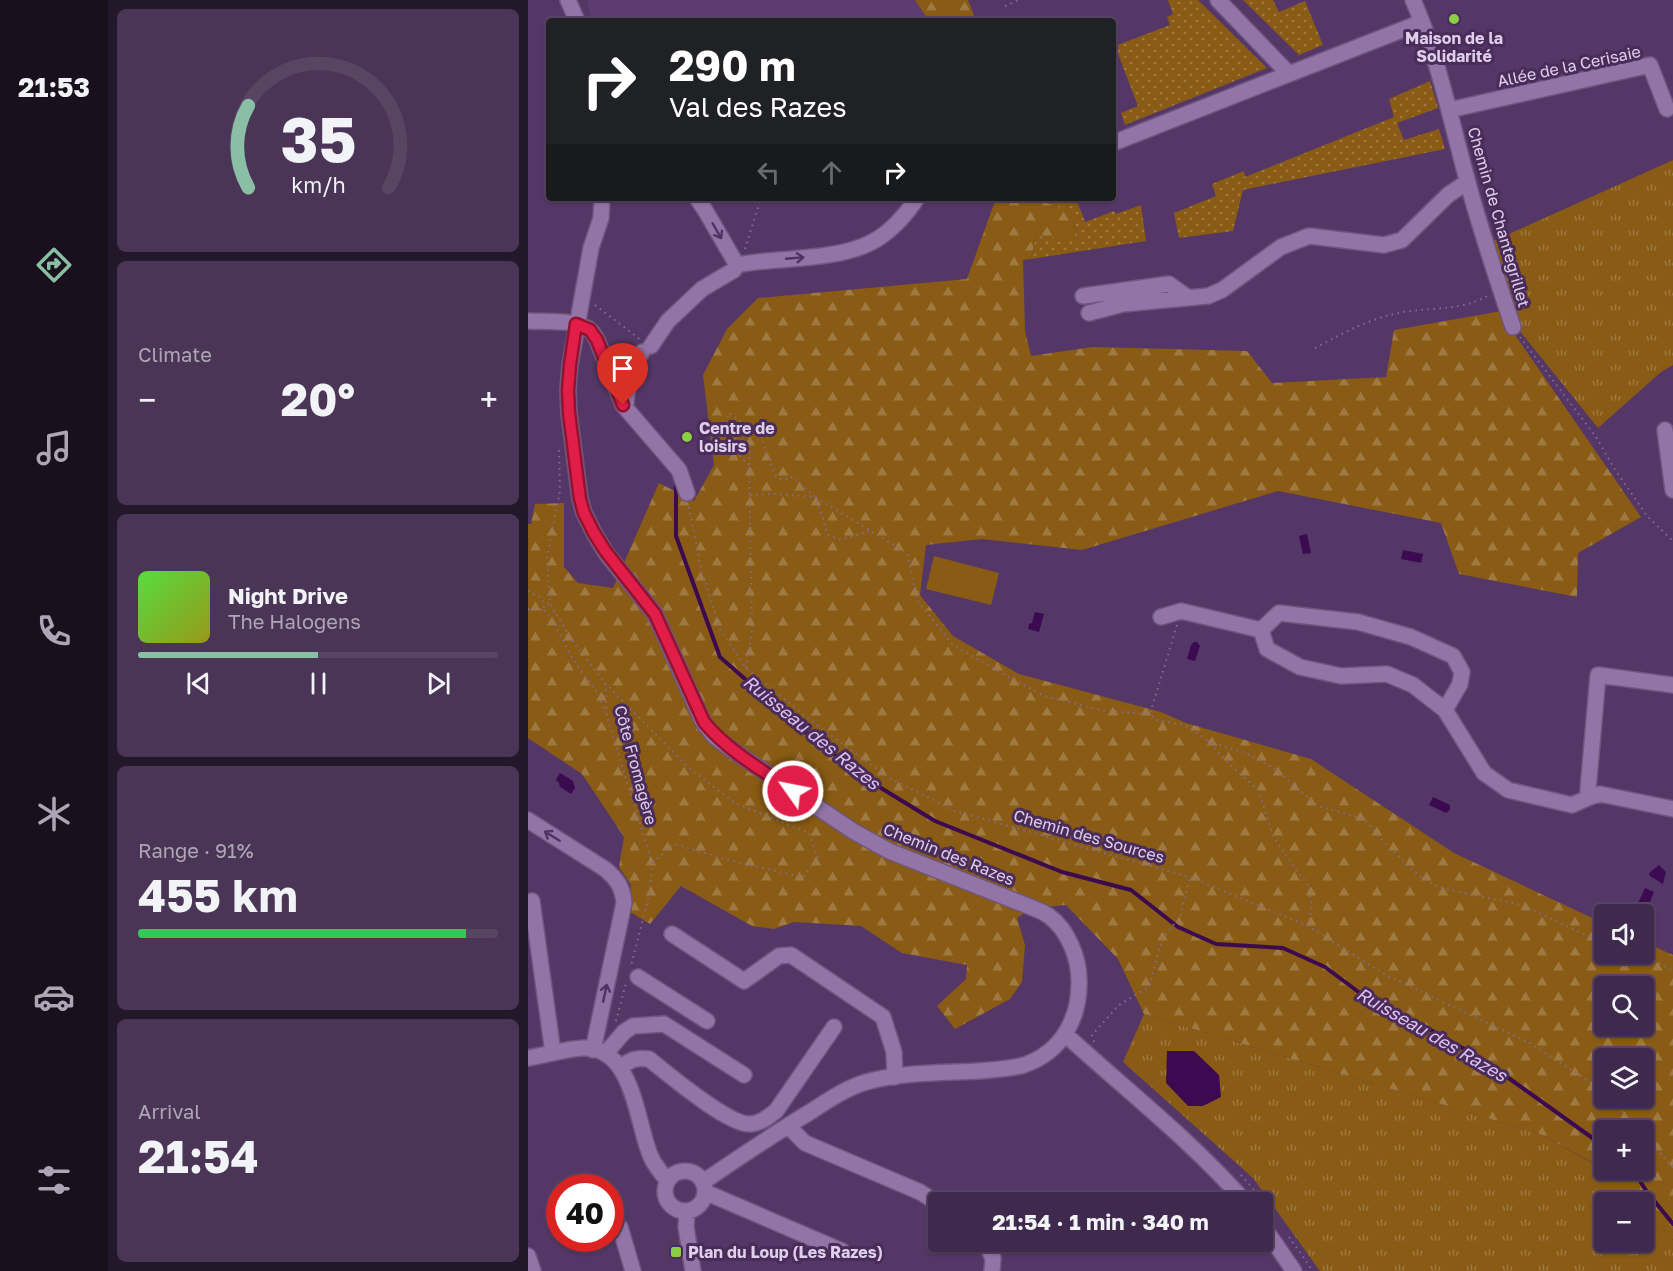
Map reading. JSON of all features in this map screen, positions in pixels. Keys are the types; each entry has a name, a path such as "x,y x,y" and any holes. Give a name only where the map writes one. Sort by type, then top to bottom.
{"street":[{"path":"568,0 573,18"},
{"path":"577,0 581,18"},
{"path":"1218,0 1290,74"},
{"name":"Chemin de Chantegrillet","path":"1413,0 1437,64 1467,182 1513,327"},
{"path":"1116,142 1422,22"},
{"name":"Allée de la Cerisaie","path":"1449,110 1650,66 1667,109"},
{"path":"1089,313 1124,304 1208,296 1222,290 1281,247 1309,236 1384,245 1402,240 1448,195 1467,182"},
{"name":"Chemin des Razes","path":"594,201 591,248 576,324 568,390 580,499 584,513 606,552 655,614 704,722 716,737 735,752 862,836 889,851 1033,908 1050,917 1063,931 1073,948 1079,970 1080,990 1076,1012 1066,1035 1042,1056 1023,1065 996,1070 895,1077 864,1083 831,1099 788,1126 704,1187"},
{"name":"Chemin des Razes","path":"591,248 601,218 602,201"},
{"path":"699,201 737,265"},
{"path":"623,405 626,403 628,383 634,363 668,321 702,289 734,270 737,265 754,261 829,254 853,250 871,243 885,234 914,201"},
{"path":"1083,296 1169,284 1187,297"},
{"path":"528,321 565,322 590,330 597,340 623,405 679,471 687,493"},
{"path":"1665,430 1673,490"},
{"path":"1161,617 1181,611 1261,630"},
{"path":"1261,630 1279,613 1358,622 1411,637 1453,656 1462,672 1460,684 1445,710"},
{"path":"1261,630 1267,650 1300,667 1341,676 1387,674 1413,685 1445,710 1484,773 1508,790 1572,805 1600,794 1673,809"},
{"path":"1590,797 1588,790 1598,675 1673,685"},
{"path":"528,820 605,869 616,879 623,892 624,903 599,1052"},
{"path":"532,901 553,1053"},
{"path":"672,934 744,981 779,956 790,955 883,1017 894,1052 895,1077"},
{"path":"633,973 707,1021"},
{"path":"664,1024 678,1002"},
{"path":"599,1052 633,1026 664,1024 744,1075"},
{"path":"528,1058 584,1048 626,1063 638,1058 649,1059 722,1114 739,1123 751,1124 763,1120 776,1111 834,1027"},
{"path":"1066,1035 1158,1116 1236,1192"},
{"path":"621,1036 632,1094 651,1157 667,1180"},
{"path":"788,1126 805,1143 928,1197"},
{"path":"651,1157 698,1175 704,1187 702,1203 693,1210 676,1210 667,1202 664,1191 667,1180 674,1173 683,1170"},
{"path":"704,1187 842,1251"},
{"path":"687,1211 686,1227 693,1271"},
{"path":"624,1241 633,1271"},
{"path":"1273,1241 1294,1271"},
{"path":"990,1252 993,1258 992,1271"},
{"path":"528,1256 533,1271"}],"path":[{"path":"1005,6 1019,0"},
{"path":"737,265 760,201"},
{"path":"1315,348 1376,318 1405,312 1461,306 1479,301 1497,291 1500,286"},
{"path":"581,300 594,303 635,336"},
{"name":"Chemin de Chantegrillet","path":"1513,327 1596,436 1614,468 1647,516 1673,541"},
{"path":"749,465 740,456 735,436 729,428 727,421 729,413 759,432 774,474 782,480 793,477 814,497 907,553 916,600 952,644 1044,696 1105,711 1150,714 1157,720 1184,725 1208,741 1259,791 1273,836 1308,885 1312,906 1308,926"},
{"path":"746,668 752,632 749,465 751,429"},
{"path":"559,444 560,491 547,558 550,604 574,643 605,683 689,768 735,803 809,833 818,858 802,877 740,863 674,844 652,863"},
{"name":"Chemin des Sources","path":"687,493 702,572 720,629 746,668 814,723 888,777 955,811 1190,877 1308,926 1384,974 1530,1043 1594,1085"},
{"path":"750,495 814,497"},
{"path":"814,497 824,518 827,534 840,540 870,530"},
{"path":"528,591 541,597 544,610"},
{"path":"544,603 550,604"},
{"path":"528,609 544,610 550,616 573,659 599,695 607,717"},
{"path":"1150,714 1181,611"},
{"name":"Côte Fromagère","path":"605,683 607,717 652,863 650,891 633,973 616,1022 621,1036"},
{"path":"1208,741 1246,753 1275,769 1318,806 1364,819 1410,868 1419,876 1441,888 1522,905 1594,939"},
{"path":"1085,1052 1094,1043 1092,1035 1119,1005 1149,987 1162,939 1180,917 1190,877"},
{"path":"1654,960 1673,970"},
{"path":"1620,1108 1630,1120"},
{"path":"1654,1146 1673,1168"}],"shaded area":[{"path":"587,0 915,0 927,18 591,18"},
{"path":"1307,534 1311,553 1303,554 1299,536"},
{"path":"1403,550 1423,554 1421,563 1401,559"},
{"path":"1035,612 1044,614 1039,632 1028,629"},
{"path":"1194,642 1200,646 1195,661 1187,659"},
{"path":"560,773 573,781 575,788 571,794 560,787 556,780"},
{"path":"1433,797 1450,805 1450,810 1446,813 1429,805"},
{"path":"1659,865 1666,872 1663,884 1649,873"},
{"path":"1645,888 1654,892 1649,904 1638,904"},
{"path":"1167,1051 1194,1051 1219,1075 1221,1097 1203,1106 1188,1106 1166,1083"}],"green space":[{"path":"915,0 968,0 975,18 927,18"},
{"path":"1168,0 1198,0 1267,68 1125,125 1121,113 1138,106 1116,46 1170,25 1167,17 1173,14"},
{"path":"1243,0 1273,0 1279,12 1305,1 1323,45 1299,55"},
{"path":"1430,81 1438,108 1397,123 1404,140 1439,129 1445,149 1243,190 1233,231 1179,238 1174,213 1216,196 1212,184 1244,171 1245,177 1394,117 1389,99"},
{"path":"1673,160 1673,365 1661,372 1598,428 1515,325 1489,243"},
{"path":"995,201 1041,201 1069,209 1079,240 1036,236 1031,259 1023,260 1025,331 1031,356 1092,347 1247,351 1272,383 1386,377 1394,330 1502,311 1511,329 1641,517 1578,553 1577,597 1459,574 1441,523 1278,491 1082,550 982,539 926,545 920,595 953,636 1019,674 1161,712 1186,723 1311,759 1454,853 1594,919 1594,964 1654,964 1654,946 1673,955 1673,1240 1654,1218 1654,1192 1631,1192 1621,1180 1654,1180 1654,1120 1594,1120 1594,1163 1540,1134 1144,1014 1118,959 1066,905 1033,908 1017,918 1025,945 1022,982 1010,999 955,1029 937,1006 966,979 967,965 902,953 861,926 794,922 774,929 752,926 681,886 650,924 630,912 631,885 619,867 624,837 582,774 528,738 528,524 531,524 535,504 564,503 564,567 578,583 613,588 659,483 694,501 714,465 703,375 727,329 758,298 967,279"},
{"path":"1040,201 1077,201 1085,222 1114,211 1116,214 1141,205 1146,241 1031,259 1036,236 1079,239 1069,210"},
{"path":"934,556 999,573 991,605 926,589"},
{"path":"1144,1014 1540,1134 1594,1164 1594,1180 1621,1180 1631,1192 1594,1192 1594,1252 1654,1252 1654,1218 1673,1240 1673,1271 1320,1271 1273,1206 1273,1192 1263,1192 1253,1178 1123,1062"}],"waterway":[{"name":"Ruisseau des Razes","path":"676,486 676,536 720,657 817,742 881,788 935,821 1062,872 1131,890 1178,927 1216,944 1283,948 1325,967 1376,1005 1420,1024 1482,1059 1594,1139"},
{"name":"Ruisseau des Razes","path":"1639,1180 1673,1224"}],"place":[{"name":"Maison de la Solidarité","path":"1454,19"},
{"name":"Centre de loisirs","path":"687,437"},
{"name":"Plan du Loup (Les Razes)","path":"676,1252"}],"route":[{"path":"623,405 597,340 590,330 576,324 568,390 580,499 584,513 606,552 655,614 704,722 716,737 735,752 793,791"}]}
